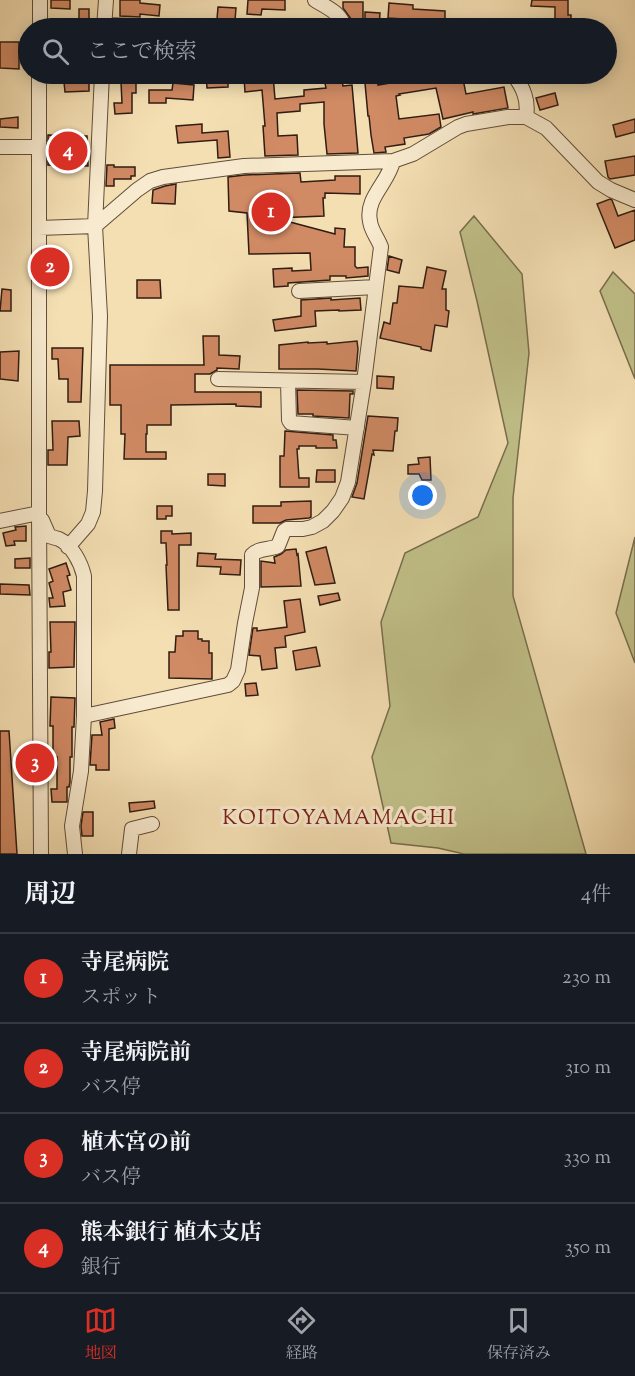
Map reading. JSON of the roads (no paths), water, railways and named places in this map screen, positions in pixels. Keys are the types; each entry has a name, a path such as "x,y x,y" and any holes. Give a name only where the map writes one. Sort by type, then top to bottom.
{"street":[{"path":"40,0 40,18"},
{"path":"105,18 106,0"},
{"path":"315,0 337,13 341,18"},
{"path":"39,84 41,854"},
{"path":"68,547 88,524 93,512 95,491 100,316 95,226 102,84"},
{"path":"519,84 525,94 528,107 526,117"},
{"path":"39,228 95,226 137,190 150,181 163,177 244,166 393,160 412,154 466,124 508,117 526,117 546,128 598,182 635,200"},
{"path":"0,147 39,147"},
{"path":"84,716 228,685 233,681 238,670 252,588 252,555 258,550 278,546 284,531 312,527 323,521 342,498 348,482 357,428 381,247 372,229 369,212 393,160"},
{"path":"299,291 376,287"},
{"path":"218,379 364,382"},
{"path":"288,381 291,423 357,428"},
{"path":"39,513 49,536 59,539 72,550 81,564 84,576 84,716 81,771 72,826 75,854"},
{"path":"0,521 39,513"},
{"path":"129,854 132,829 152,824"}],"place":[{"name":"熊本銀行 植木支店","path":"68,151"},
{"name":"寺尾病院","path":"271,212"},
{"name":"寺尾病院前","path":"50,267"},
{"name":"植木宮の前","path":"35,763"}],"district":[{"name":"KOITOYAMAMACHI","path":"339,817"}]}
